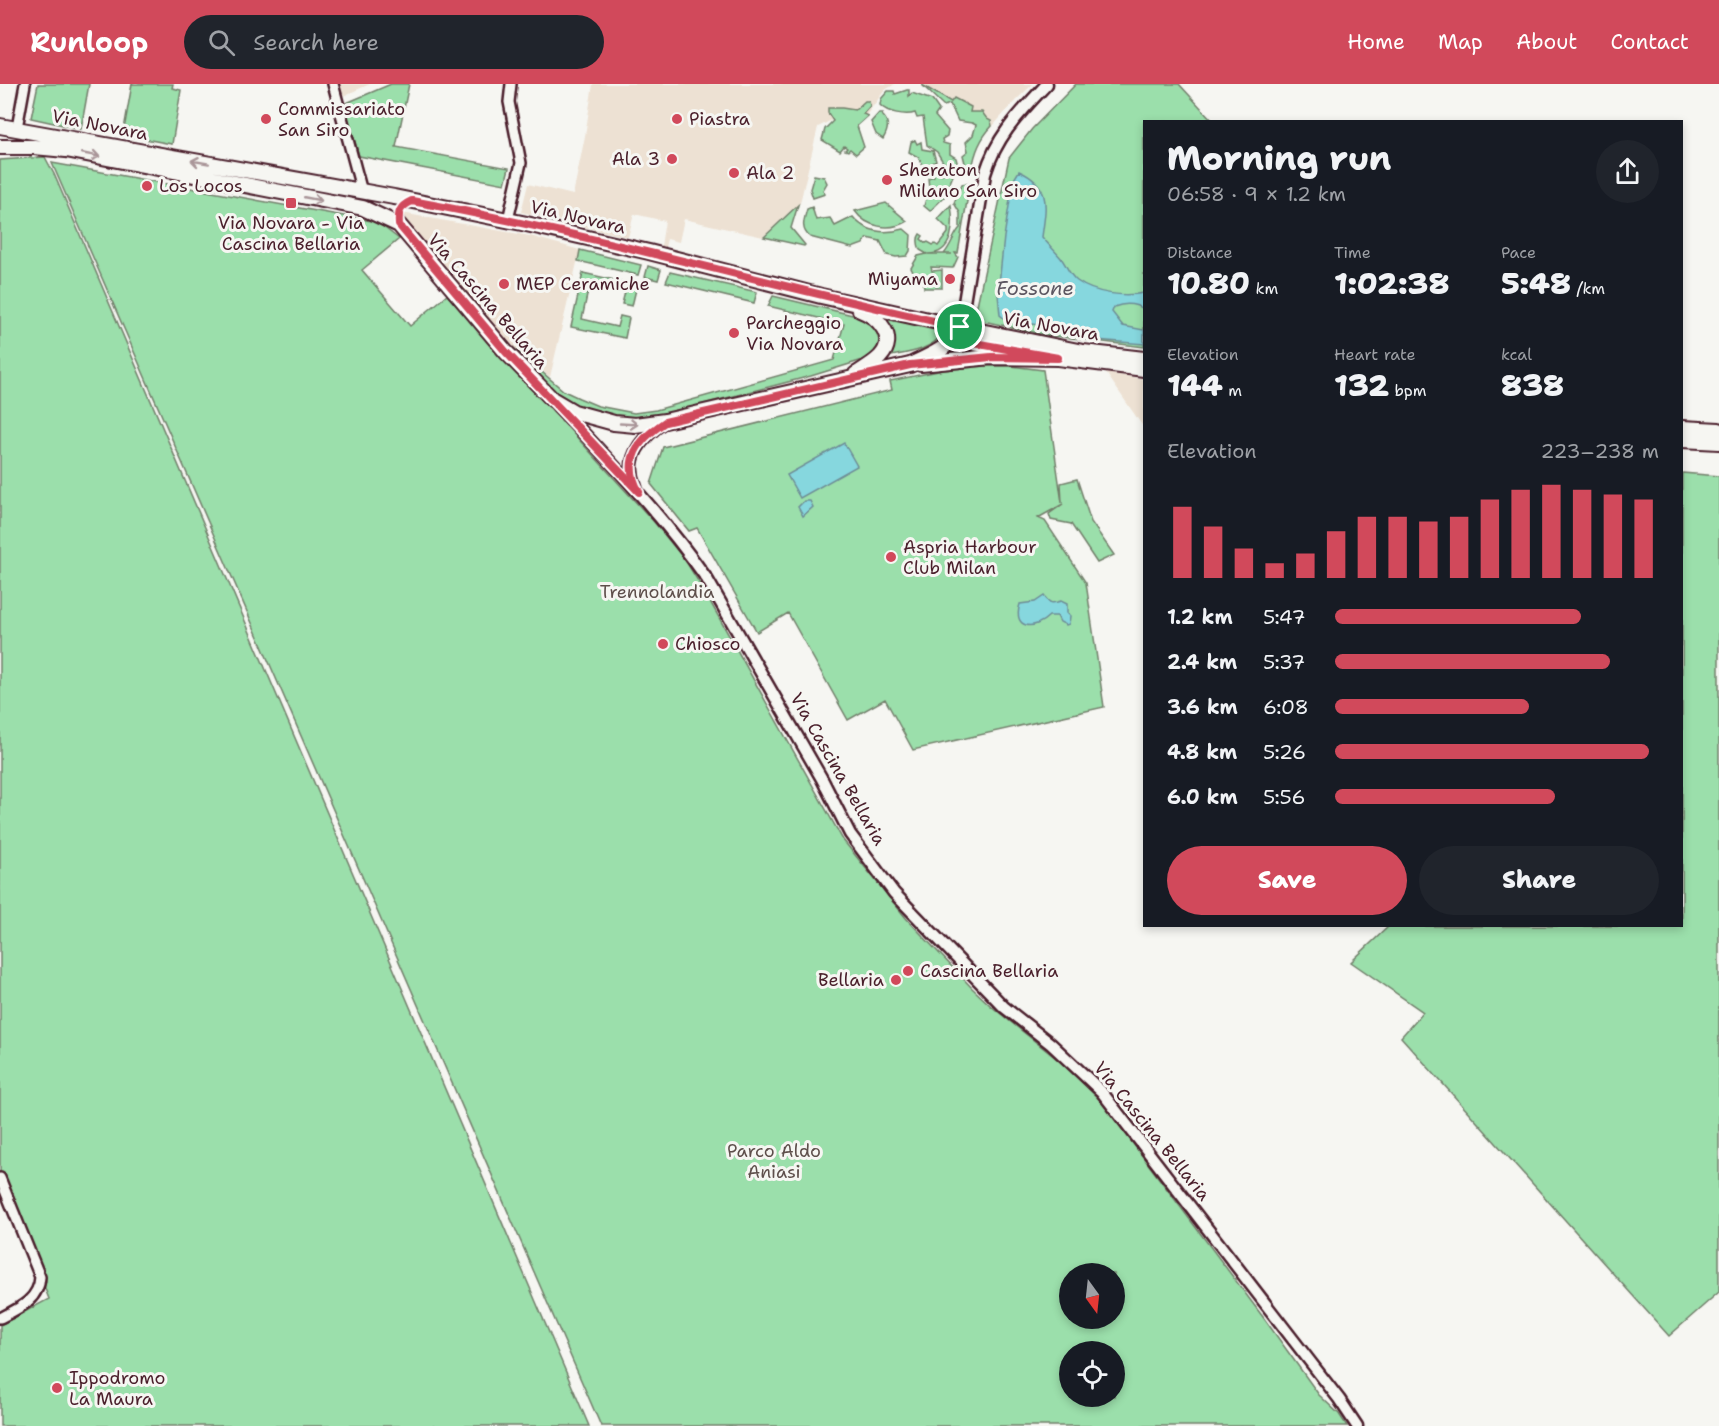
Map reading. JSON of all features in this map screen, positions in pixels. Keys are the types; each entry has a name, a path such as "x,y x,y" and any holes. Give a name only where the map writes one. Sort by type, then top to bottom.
{"main road":[{"name":"Via Novara","path":"0,126 508,220 649,252 821,296 960,327 1083,352 1143,359"},
{"path":"0,136 12,135 17,128 33,147"},
{"name":"Via Novara","path":"0,147 66,150 363,208 399,225"},
{"path":"399,225 398,213 401,207 412,201"},
{"name":"Via Cascina Bellaria","path":"399,225 506,352 552,399 574,412 614,423 635,425 665,422 910,365"},
{"path":"821,296 866,312 878,320 887,334 886,348 879,358 846,380"},
{"path":"910,365 946,348 960,327 974,343 1058,358"},
{"name":"Via Novara","path":"910,365 991,357 1058,358 1143,369"},
{"path":"1683,428 1719,430"},
{"path":"1683,440 1719,442"}],"street":[{"path":"17,128 25,84"},
{"path":"333,84 362,192"},
{"path":"508,220 521,163 509,102 511,84"},
{"path":"960,327 985,174 990,157 1012,122 1047,84"},
{"name":"Via Cascina Bellaria","path":"552,399 639,492 691,555 810,759 850,834 894,893 1005,1007 1052,1044 1101,1091 1340,1399 1357,1426"},
{"name":"Via Cascina Bellaria","path":"639,492 632,473 634,454 642,441 665,422"},
{"path":"0,1178 39,1272 40,1282 38,1290 26,1304 0,1318"}],"shaded area":[{"path":"339,84 370,84 343,96"},
{"path":"593,84 895,84 885,90 868,113 862,117 836,118 818,127 800,203 763,237 684,219 679,242 667,239 665,247 661,246 665,221 634,214 628,237 521,212 528,184 573,195"},
{"path":"921,84 1033,84 985,135 961,107"},
{"path":"402,213 530,236 580,250 550,377 513,347 428,251 401,218"},
{"path":"1106,373 1143,379 1143,427"}],"green space":[{"path":"38,84 89,84 81,129 31,118"},
{"path":"132,84 173,84 172,88 181,90 172,144 123,135"},
{"path":"391,84 409,84 396,147 509,168 505,184 359,156 344,104"},
{"path":"1076,84 1179,84 1212,120 1143,120 1143,347 1046,335 974,319 1009,158 1032,129"},
{"path":"922,85 951,102 954,98 971,107 970,112 982,112 991,121 992,126 979,146 972,169 966,167 963,155 968,151 966,142 973,135 976,125 958,121 950,104 944,106"},
{"path":"909,90 909,96 912,93 932,100 939,110 935,116 948,131 947,136 942,139 943,143 950,145 950,154 956,158 959,170 943,162 937,152 927,145 923,117 917,118 915,113 892,112 880,105 881,99 888,91 894,91 895,94"},
{"path":"865,101 869,101 870,106 863,114 868,116 857,126 864,147 856,154 850,149 845,150 847,148 844,146 840,151 822,140 825,129 833,121 828,108 855,110"},
{"path":"879,113 883,113 887,124 883,139 876,134 871,122"},
{"path":"915,140 917,144 921,142 922,149 933,151 936,161 925,168 918,157 909,152 911,142"},
{"path":"45,157 589,1426 0,1426 0,1325 49,1299 0,1174 0,160"},
{"name":"Parco Aldo Aniasi","path":"52,163 377,222 399,239 362,270 410,326 447,295 654,522 685,560 703,589 843,840 906,918 972,988 1062,1063 1101,1101 1319,1395 1339,1414 1347,1426 601,1426"},
{"path":"939,165 942,174 950,169 954,173 944,197 930,211 924,206 929,188 928,178 934,176 931,167"},
{"path":"814,175 824,177 827,183 823,190 825,194 813,198 810,189"},
{"path":"962,184 970,184 958,253 955,253 958,257 953,268 931,267 932,271 942,270 942,288 924,288 923,279 915,276 911,268 918,256 927,254 920,250 918,238 920,234 923,236 921,239 926,243 938,246 948,233 948,229 938,219 951,205 952,229 947,244 937,253 928,254 944,254 960,228 960,213 954,203"},
{"path":"886,203 907,221 893,226 879,226 865,221 855,211"},
{"path":"798,205 791,228 804,246 764,237"},
{"path":"812,207 816,220 830,218 835,226 853,217 864,226 876,231 904,229 911,235 910,251 907,256 896,257 887,255 880,241 867,238 863,244 852,248 810,237 805,231 804,224 807,209"},
{"path":"580,250 641,265 638,275 578,261"},
{"path":"648,266 661,270 658,280 645,277"},
{"path":"670,272 757,292 754,303 666,282"},
{"path":"583,273 637,285 632,306 622,304 626,288 590,281 582,319 617,327 620,316 629,318 625,338 571,327"},
{"path":"773,296 865,318 880,329 881,344 873,356 866,359 811,376 653,417 614,416 576,406 555,392 513,347 564,391 579,398 598,406 634,413 656,410 834,360 844,324 768,306"},
{"path":"880,314 937,328 941,335 936,341 922,349 881,358 885,352"},
{"name":"Aspria Harbour Club Milan","path":"986,366 1043,370 1062,503 1061,483 1077,479 1091,522 1114,555 1097,563 1071,524 1051,520 1049,514 1063,504 1038,518 1045,521 1086,583 1104,707 913,750 885,699 848,720 788,613 757,632 697,528 689,531 651,484 663,447 892,390 890,381 943,370"},
{"path":"1683,473 1719,476 1719,1292 1669,1336 1401,1037 1423,1012 1351,962 1388,927 1683,927"}],"water":[{"name":"Fossone","path":"1019,171 1030,177 1042,190 1045,216 1042,237 1061,258 1074,279 1101,292 1128,295 1143,293 1143,309 1125,304 1114,307 1112,312 1123,326 1143,330 1143,344 1096,340 1046,326 1006,320 1000,315 998,294 1013,181"},
{"path":"844,443 857,466 800,498 787,475"},
{"path":"804,501 810,501 813,507 803,516 798,507"},
{"path":"1044,596 1051,603 1061,601 1067,604 1069,624 1060,622 1057,616 1049,616 1037,624 1022,623 1018,612 1020,604 1035,602"}],"place":[{"name":"Commissariato San Siro","path":"266,119"},
{"name":"Piastra","path":"677,119"},
{"name":"Ala 3","path":"672,159"},
{"name":"Ala 2","path":"734,173"},
{"name":"Sheraton Milano San Siro","path":"887,180"},
{"name":"Los Locos","path":"147,186"},
{"name":"Via Novara - Via Cascina Bellaria","path":"291,203"},
{"name":"Miyama","path":"950,279"},
{"name":"MEP Ceramiche","path":"504,284"},
{"name":"Parcheggio Via Novara","path":"734,333"},
{"name":"Aspria Harbour Club Milan","path":"891,557"},
{"name":"Chiosco","path":"663,644"},
{"name":"Cascina Bellaria","path":"908,971"},
{"name":"Bellaria","path":"896,980"},
{"name":"Ippodromo La Maura","path":"57,1388"}],"route":[{"path":"412,201 522,223 649,252 821,296 960,327 974,343 1058,358 991,357 910,365 665,422 642,441 634,454 632,473 639,492 506,352 399,225 398,213 403,205 412,201"}],"park label":[{"name":"Trennolandia","path":"657,592"}]}
